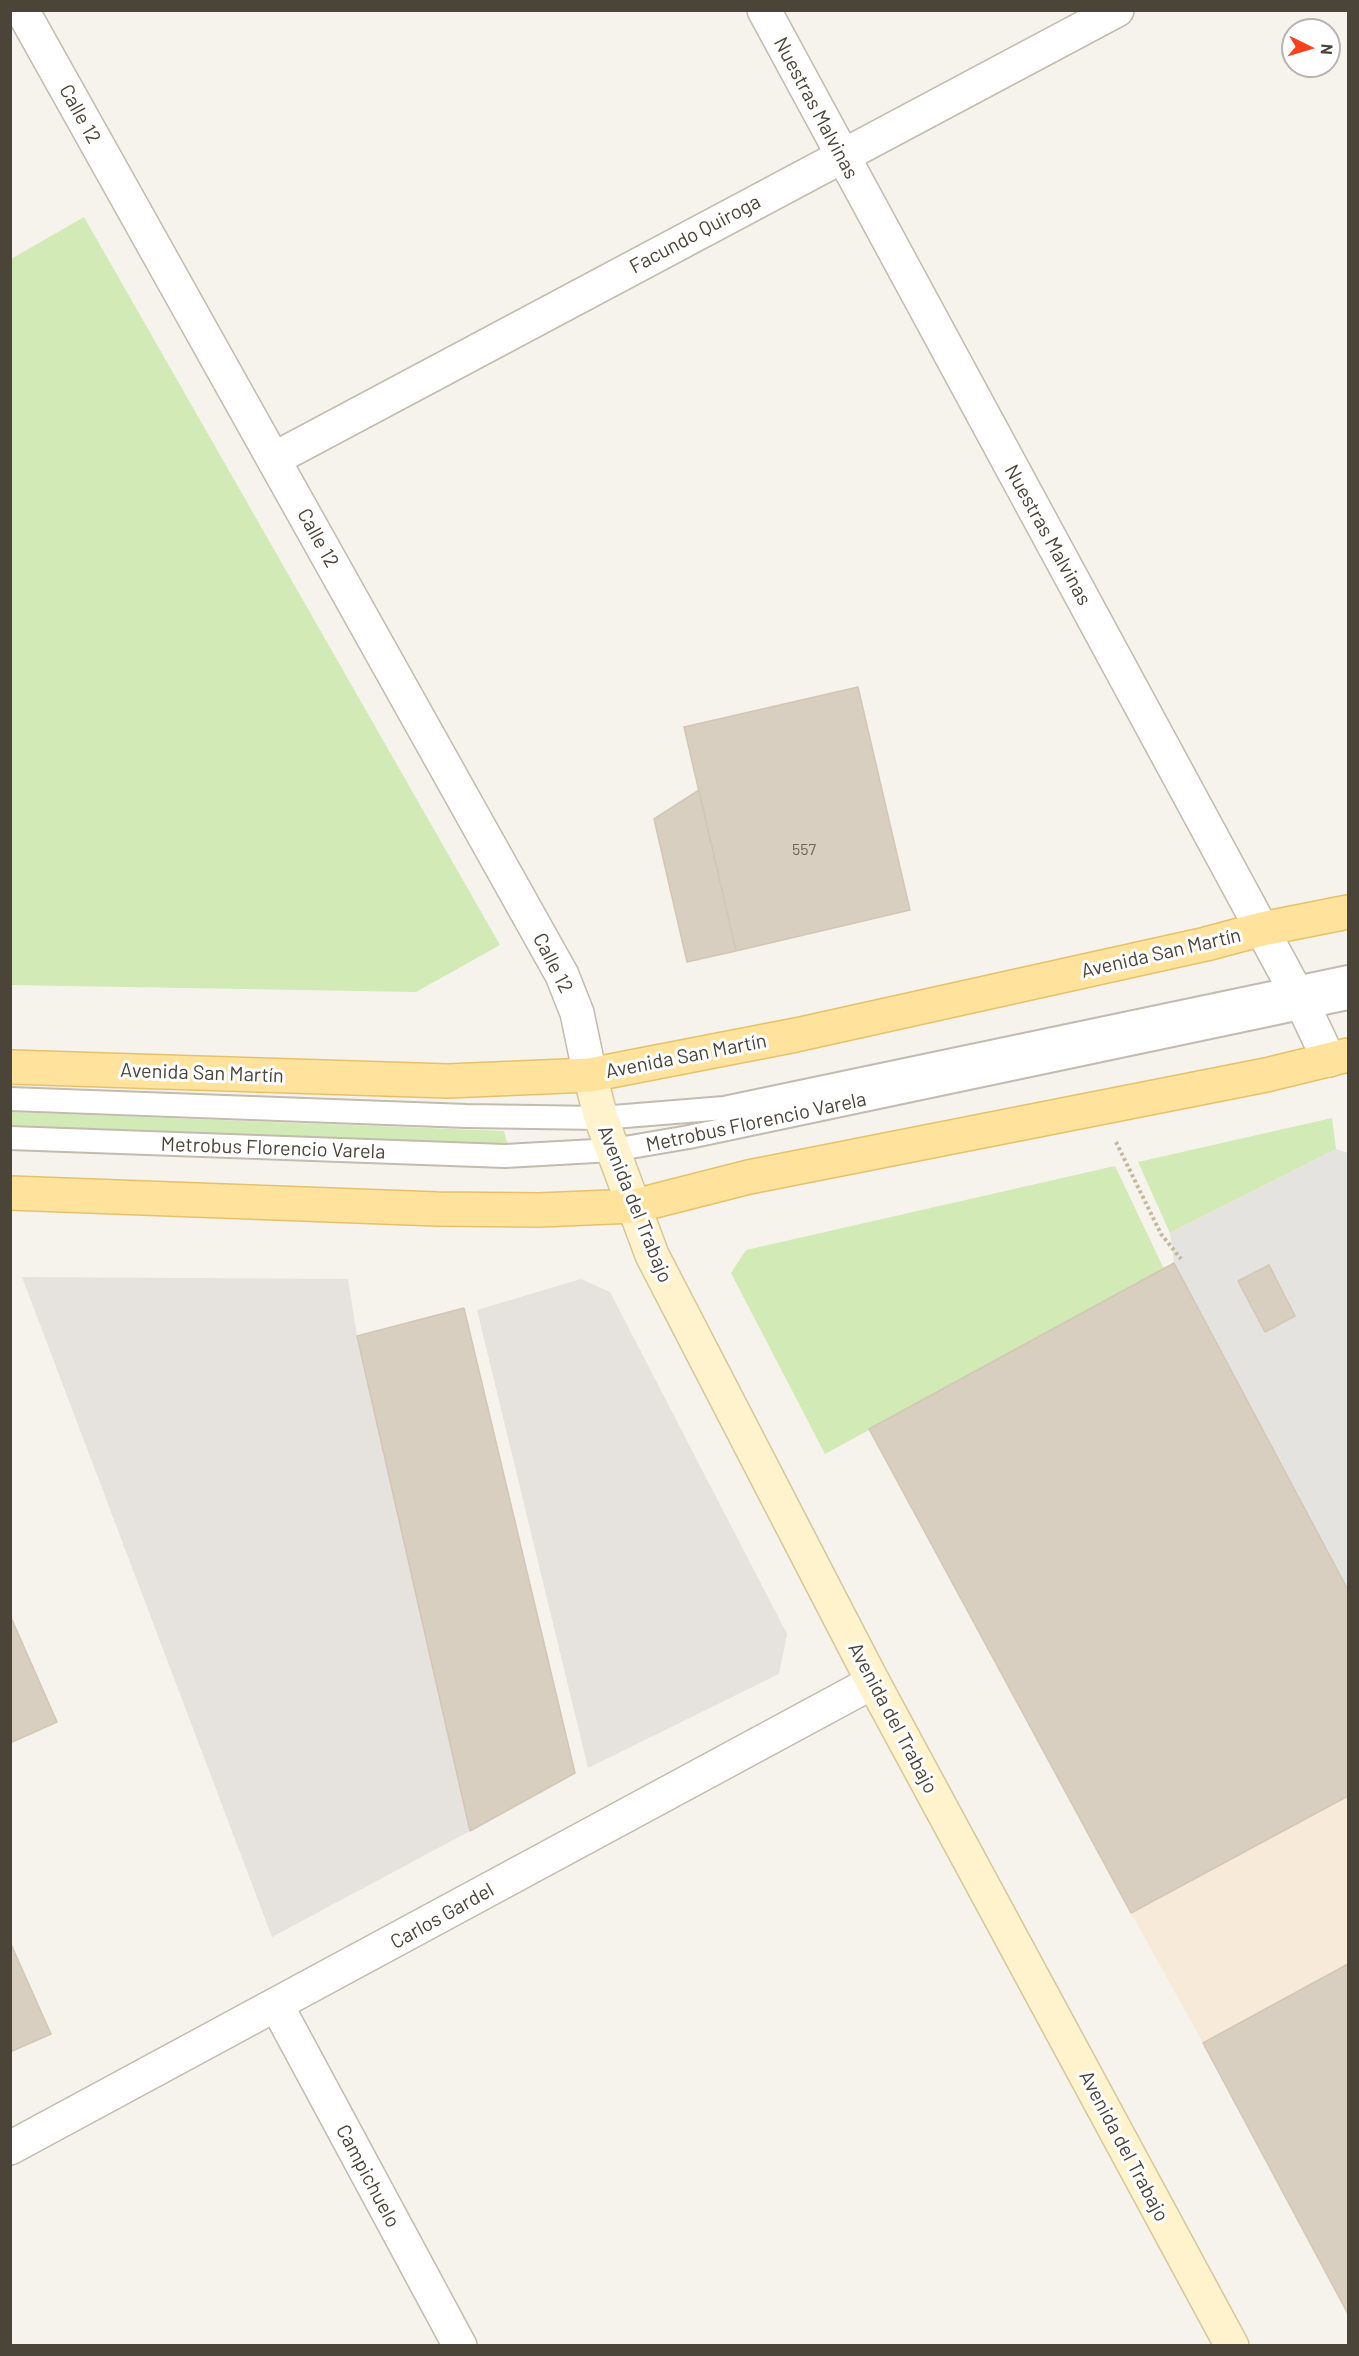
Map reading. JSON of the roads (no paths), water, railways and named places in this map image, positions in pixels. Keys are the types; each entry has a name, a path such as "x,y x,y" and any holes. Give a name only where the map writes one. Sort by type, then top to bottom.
{"main road":[{"name":"Avenida San Martín","path":"10,1067 448,1081 590,1074 796,1035 1206,944 1262,929 1348,912"},
{"path":"10,1193 437,1209 539,1210 634,1206 749,1177 1266,1075 1339,1058"},
{"name":"Avenida del Trabajo","path":"590,1074 601,1118 652,1255 873,1682 1232,2346"}],"street":[{"name":"Calle 12","path":"22,10 562,975 577,1013 590,1074"},
{"name":"Nuestras Malvinas","path":"764,10 1298,998 1339,1058"},
{"name":"Facundo Quiroga","path":"274,459 1117,10"},
{"name":"Carlos Gardel","path":"10,2148 277,2006 873,1682"},
{"name":"Campichuelo","path":"277,2006 460,2346"}],"lane":[{"name":"Metrobus Florencio Varela","path":"10,1138 505,1156 613,1150 689,1137 1242,1022 1348,977"},
{"name":"Metrobus Florencio Varela","path":"10,1100 467,1116 601,1118 724,1108 1298,998 1348,998"}]}
